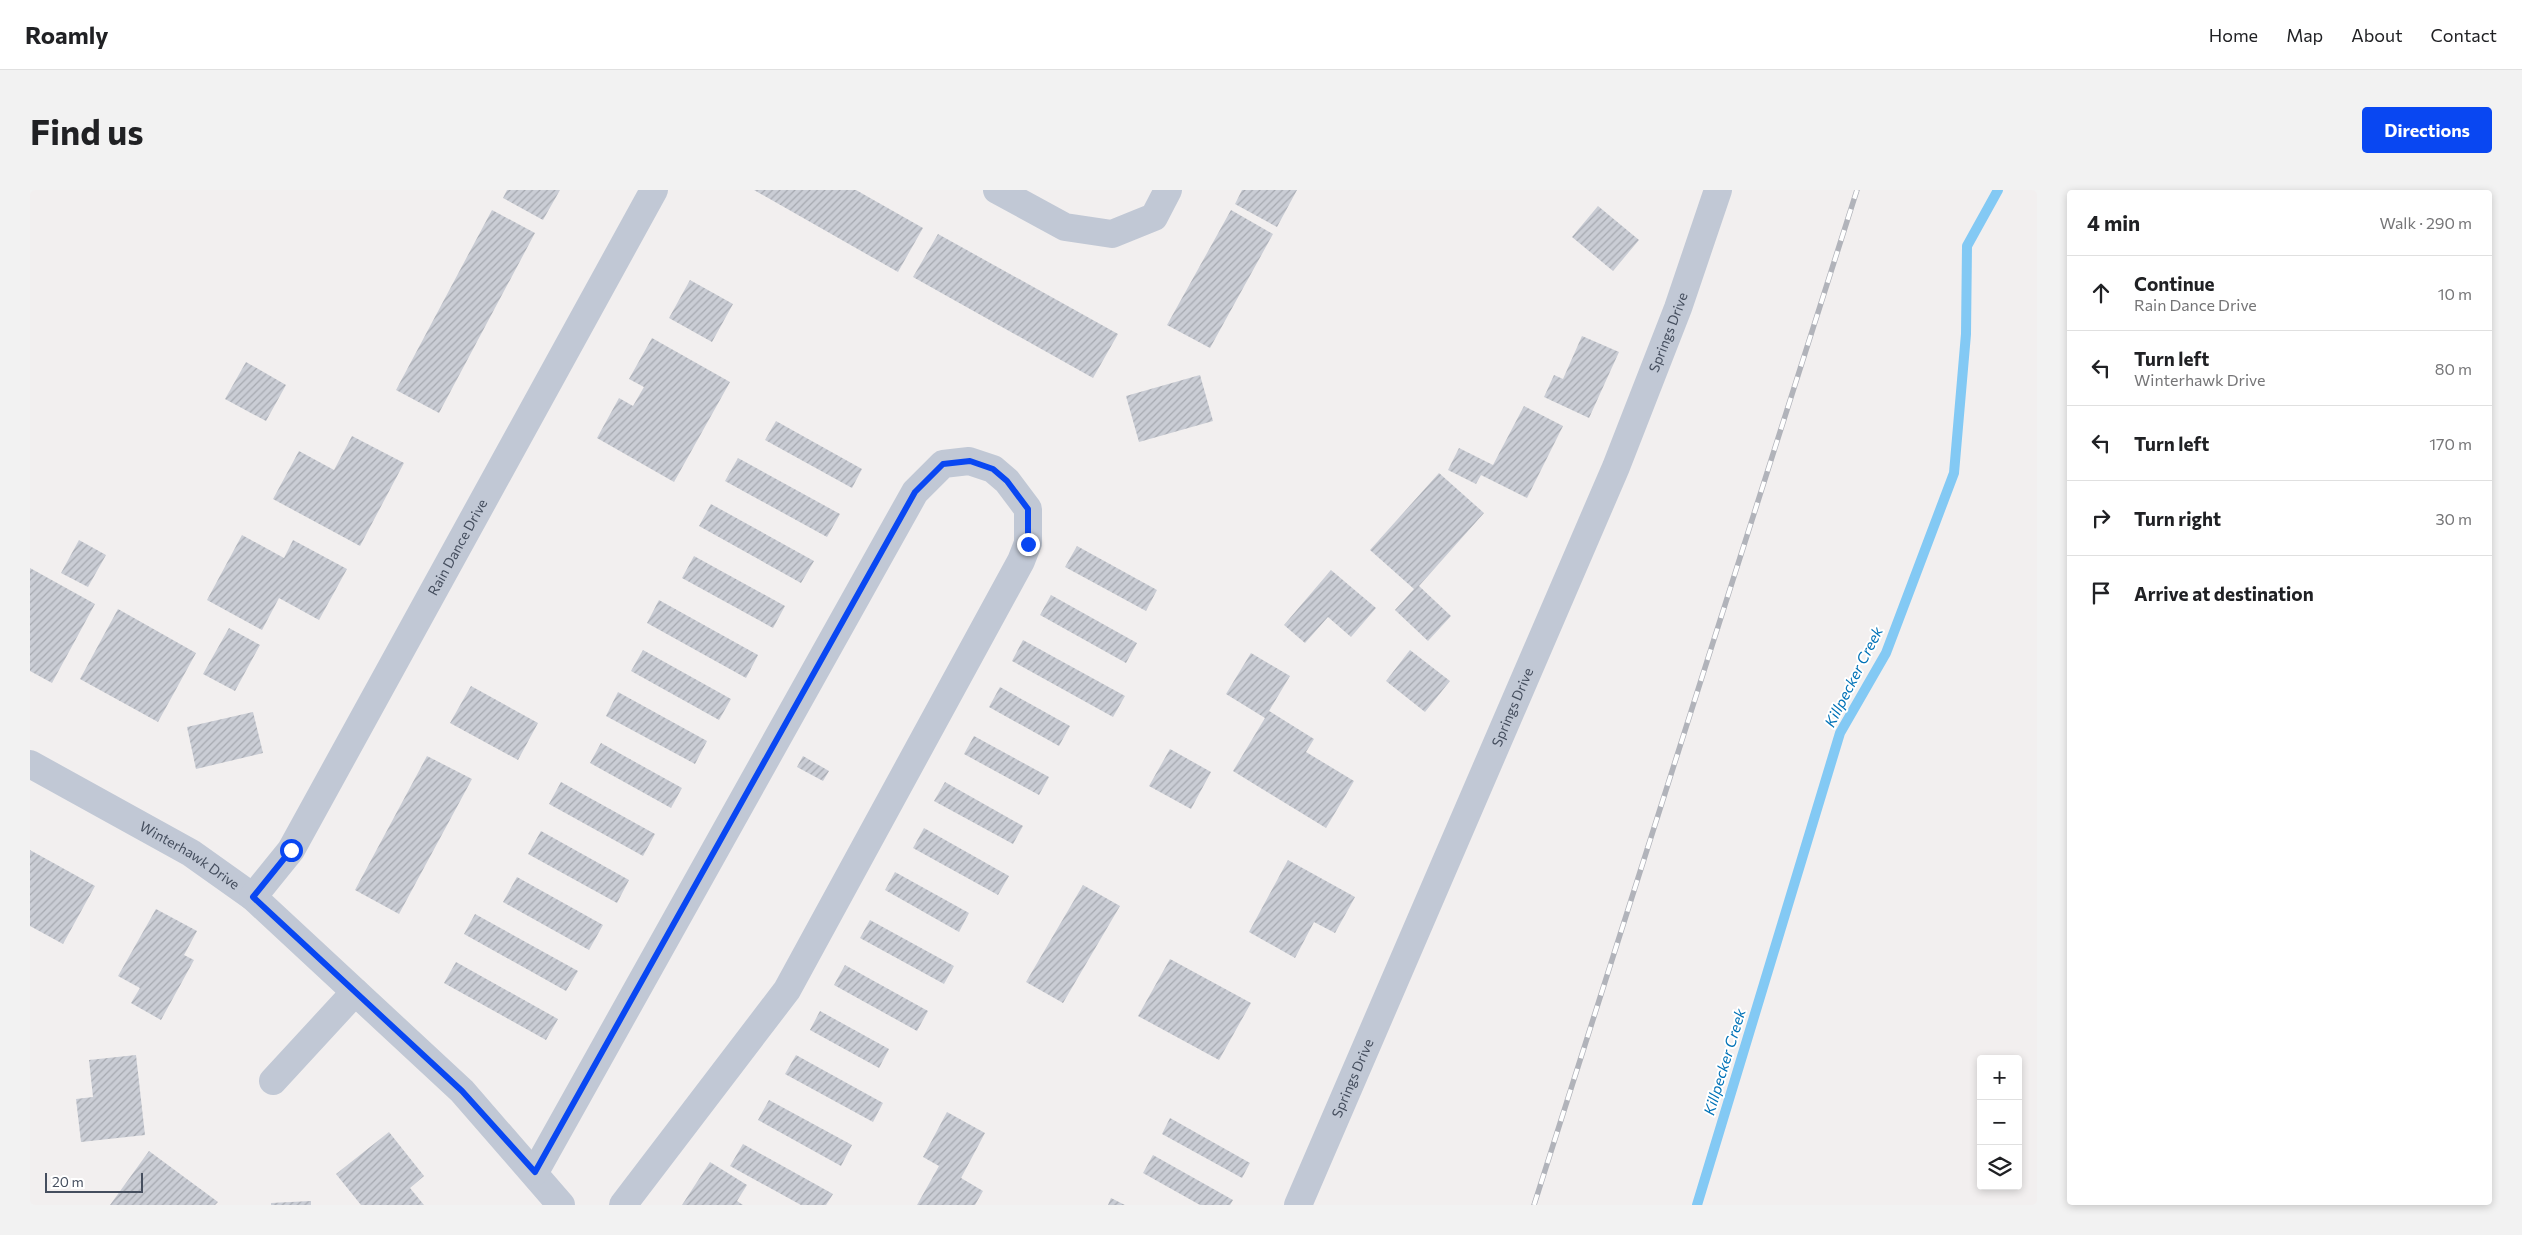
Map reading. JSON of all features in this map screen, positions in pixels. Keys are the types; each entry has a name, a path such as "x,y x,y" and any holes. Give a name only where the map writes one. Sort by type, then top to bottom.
{"street":[{"name":"Rain Dance Drive","path":"253,897 291,850 654,190"},
{"path":"997,190 1065,227 1112,234 1154,217 1168,190"},
{"name":"Springs Drive","path":"1298,1205 1616,467 1678,308 1711,194"},
{"path":"535,1172 915,492 943,464 970,461 993,469 1007,481 1028,509 1028,544 1021,561 787,990 623,1205"},
{"name":"Winterhawk Drive","path":"30,764 191,853 253,897 462,1091 535,1172 561,1205"},
{"path":"273,1081 355,992"}],"building":[{"path":"507,190 560,190 543,220 503,198"},
{"path":"754,190 856,190 923,228 898,272"},
{"path":"1242,190 1297,190 1277,227 1235,204"},
{"path":"1598,206 1639,240 1613,271 1572,237"},
{"path":"492,210 535,233 439,413 396,390"},
{"path":"1231,210 1273,234 1210,348 1167,325"},
{"path":"938,234 1118,334 1093,378 913,277"},
{"path":"690,280 733,304 712,342 669,318"},
{"path":"1582,336 1619,352 1589,418 1544,397 1554,375 1563,379"},
{"path":"652,338 730,382 674,482 597,438 619,398 633,406 644,387 629,379"},
{"path":"246,362 286,385 266,421 225,399"},
{"path":"1200,375 1213,421 1139,442 1126,396"},
{"path":"1524,406 1563,426 1527,498 1481,475 1476,484 1448,470 1459,448 1493,465"},
{"path":"776,421 862,469 852,488 765,440"},
{"path":"352,436 404,463 360,546 273,499 299,451 334,470"},
{"path":"738,458 840,514 827,537 725,481"},
{"path":"1439,473 1484,513 1419,586 1451,616 1428,641 1395,610 1414,589 1370,550"},
{"path":"711,504 814,561 801,583 699,526"},
{"path":"242,535 284,558 293,540 347,569 319,620 279,598 262,630 207,600"},
{"path":"79,540 106,555 88,587 61,573"},
{"path":"1077,546 1157,590 1146,611 1065,567"},
{"path":"694,556 785,606 773,628 682,578"},
{"path":"30,568 95,604 52,683 30,671"},
{"path":"1331,570 1376,608 1351,637 1328,617 1305,643 1284,625"},
{"path":"1051,595 1137,643 1126,663 1040,615"},
{"path":"659,600 758,655 746,678 647,623"},
{"path":"118,609 196,653 158,722 80,679"},
{"path":"229,628 260,645 235,691 203,674"},
{"path":"1023,640 1125,696 1113,717 1012,661"},
{"path":"643,650 731,699 719,720 631,671"},
{"path":"1410,650 1450,681 1425,712 1386,681"},
{"path":"1251,653 1290,676 1269,711 1314,739 1306,752 1354,781 1326,828 1233,771 1265,718 1226,694"},
{"path":"471,686 538,723 518,760 450,723"},
{"path":"1000,687 1070,726 1059,746 989,707"},
{"path":"618,692 707,741 695,764 606,716"},
{"path":"253,712 263,753 196,769 187,727"},
{"path":"974,736 1049,777 1039,795 964,754"},
{"path":"601,743 682,788 671,808 590,763"},
{"path":"1170,749 1211,772 1191,809 1149,786"},
{"path":"427,756 472,779 399,914 355,890"},
{"path":"803,756 829,771 823,781 797,767"},
{"path":"561,782 655,834 643,856 549,804"},
{"path":"945,782 1023,826 1013,844 934,801"},
{"path":"924,828 1009,876 998,895 913,848"},
{"path":"541,831 629,880 617,903 528,854"},
{"path":"30,850 95,886 63,944 30,926"},
{"path":"1288,860 1355,897 1335,933 1314,922 1295,958 1249,932"},
{"path":"895,872 969,913 959,932 885,890"},
{"path":"517,877 603,925 589,950 503,902"},
{"path":"1083,885 1120,906 1063,1003 1026,982"},
{"path":"156,909 197,931 184,955 194,960 161,1020 131,1003 140,988 118,976"},
{"path":"475,914 578,971 566,991 464,934"},
{"path":"870,920 954,966 944,984 860,938"},
{"path":"1170,959 1251,1003 1219,1060 1138,1016"},
{"path":"456,962 558,1019 546,1040 444,983"},
{"path":"845,965 928,1011 917,1031 834,985"},
{"path":"820,1011 889,1049 879,1068 810,1030"},
{"path":"136,1055 145,1135 81,1142 76,1099 93,1097 89,1060"},
{"path":"796,1055 883,1103 873,1122 785,1074"},
{"path":"769,1100 852,1145 841,1166 758,1120"},
{"path":"947,1112 985,1133 961,1178 983,1191 975,1205 917,1205 939,1166 923,1157"},
{"path":"1170,1118 1250,1163 1242,1178 1162,1134"},
{"path":"389,1132 424,1176 410,1188 424,1205 361,1205 336,1174"},
{"path":"743,1144 833,1194 826,1205 801,1205 730,1166"},
{"path":"149,1151 218,1202 215,1205 110,1205"},
{"path":"1153,1155 1233,1200 1230,1205 1200,1205 1143,1173"},
{"path":"710,1162 747,1185 737,1201 743,1205 682,1205"},
{"path":"1111,1198 1125,1205 1108,1205"},
{"path":"311,1201 311,1205 271,1205 271,1203"}],"waterway":[{"name":"Killpecker Creek","path":"1697,1205 1840,733 1886,653 1954,473 1966,334 1967,246 1998,190"}],"railway":[{"path":"1534,1205 1857,190"}],"route":[{"path":"291,850 253,897 462,1091 535,1172 915,492 943,464 970,461 993,469 1007,481 1028,509 1028,544"}]}
